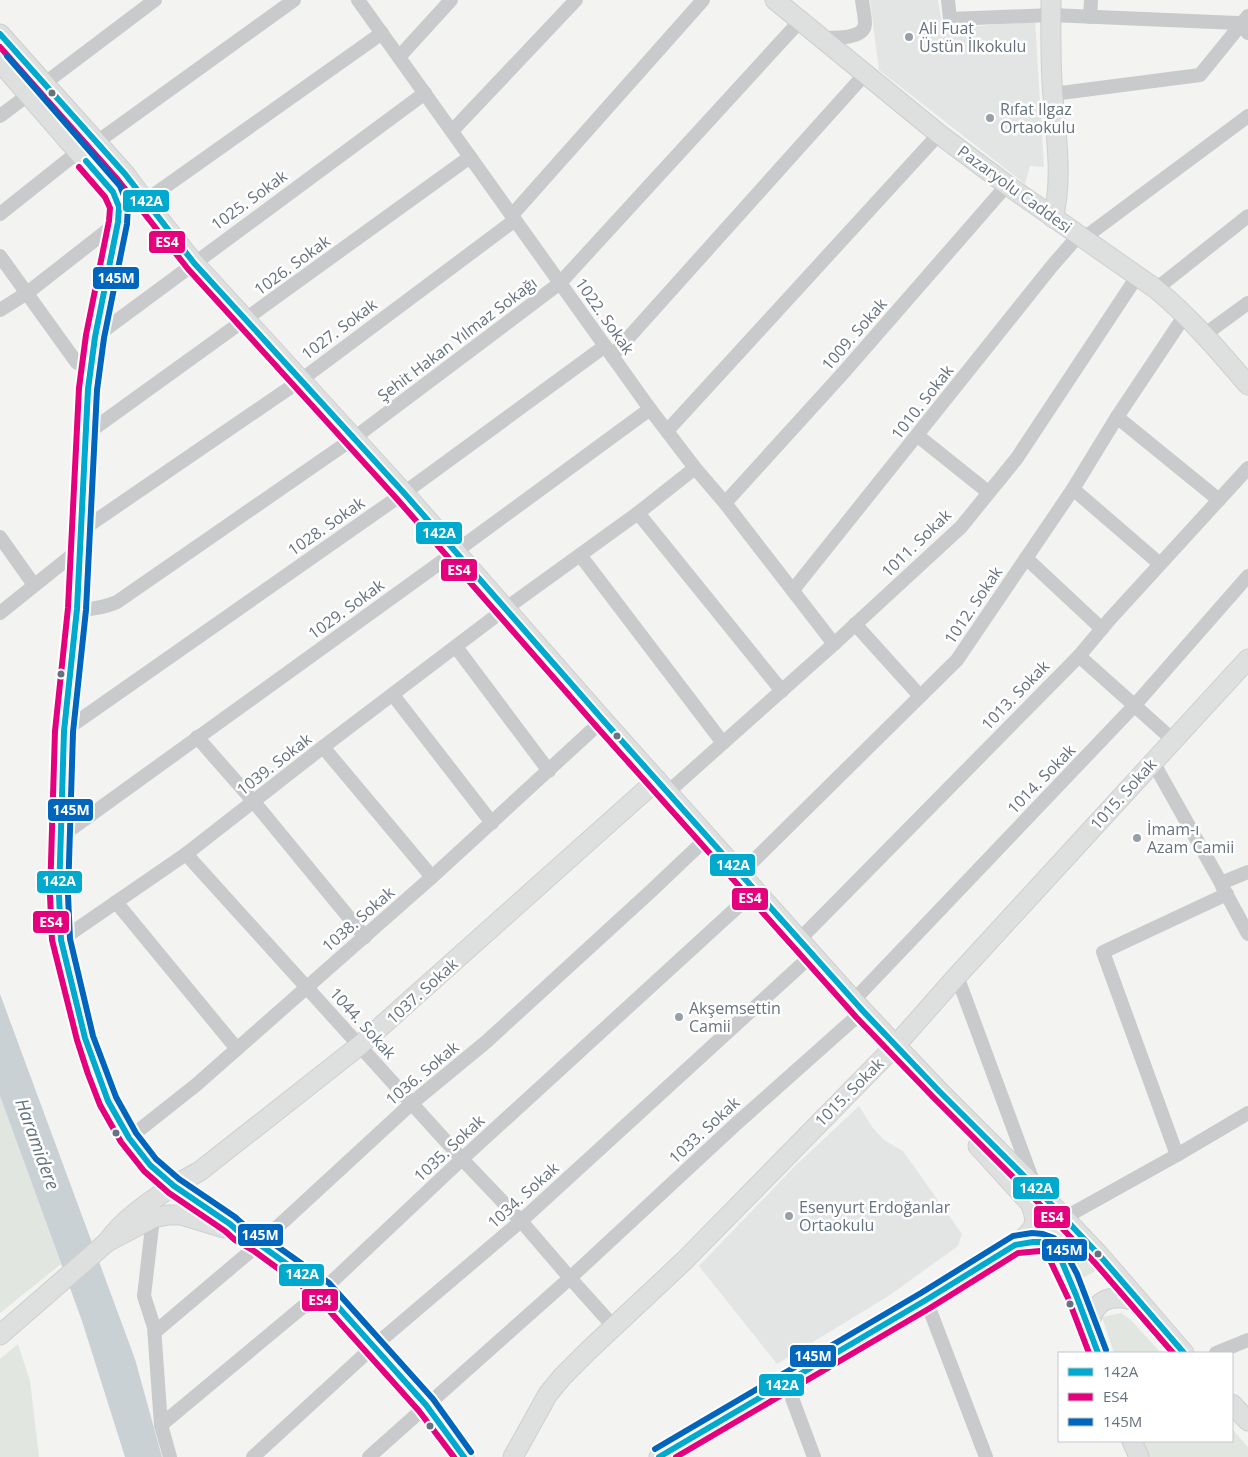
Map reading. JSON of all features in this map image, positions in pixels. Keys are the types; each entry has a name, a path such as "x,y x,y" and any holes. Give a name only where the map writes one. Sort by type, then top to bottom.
{"main road":[{"name":"Pazaryolu Caddesi","path":"775,0 940,134 1007,185 1156,288 1204,335 1248,385"},
{"path":"1050,7 1058,188 1053,218"},
{"path":"0,34 125,174 194,263 404,493 812,955 939,1091 1064,1218 1183,1352"},
{"path":"0,62 113,192 119,207 118,222 90,364 82,539 77,609 64,731 59,895 61,940 85,1038 108,1101 129,1138 150,1165 174,1186 323,1290 426,1405 464,1457"},
{"name":"1015. Sokak","path":"514,1456 548,1394 576,1362 684,1261 896,1045 1152,762 1248,659"},
{"name":"1037. Sokak","path":"107,1242 127,1220 200,1170 359,1046 662,786"},
{"path":"659,1457 926,1300 1028,1235 1035,1222 1035,1214 1030,1203 971,1139 939,1091"},
{"path":"0,1335 107,1242 153,1218 181,1215 240,1233"},
{"path":"1015,1245 1044,1242 1051,1245 1056,1251 1067,1273 1098,1352"},
{"path":"1089,1330 1091,1315 1101,1302 1109,1298 1121,1297 1138,1302"},
{"path":"1233,1405 1248,1422"},
{"path":"1132,1442 1138,1457"}],"street":[{"path":"45,83 155,0"},
{"path":"97,142 294,0"},
{"name":"1022. Sokak","path":"358,0 650,409 834,644"},
{"path":"399,57 451,0"},
{"path":"452,131 576,0"},
{"path":"824,38 860,34 864,30 865,24 862,0"},
{"path":"948,0 950,19 1050,7 1090,17 1246,24"},
{"path":"1090,17 1091,0"},
{"name":"1027. Sokak","path":"0,613 34,586 82,539 301,380 513,217 697,2"},
{"name":"Şehit Hakan Yılmaz Sokağı","path":"77,609 91,610 117,602 354,438 560,283 800,21"},
{"path":"1053,94 1200,76 1246,24"},
{"path":"145,201 382,33"},
{"name":"1028. Sokak","path":"64,731 609,351 865,74"},
{"name":"1025. Sokak","path":"95,337 425,93"},
{"path":"0,116 28,95"},
{"name":"1010. Sokak","path":"793,590 1052,266 1081,236 1248,116"},
{"path":"667,431 940,134"},
{"path":"0,214 78,152"},
{"name":"1026. Sokak","path":"86,435 470,157"},
{"name":"1009. Sokak","path":"725,503 844,372 1007,185"},
{"path":"1156,288 1248,216"},
{"path":"0,310 27,293 118,222"},
{"path":"0,256 77,363 90,364"},
{"name":"1011. Sokak","path":"662,786 723,743 961,527 1017,458 1138,275"},
{"path":"1204,335 1248,303"},
{"name":"1012. Sokak","path":"740,874 957,660 1073,489 1117,417 1185,315"},
{"name":"1029. Sokak","path":"60,836 455,552 650,409"},
{"path":"1117,417 1219,500"},
{"path":"918,436 988,492"},
{"name":"1039. Sokak","path":"61,940 186,854 323,747 506,609 638,513 695,468"},
{"name":"1013. Sokak","path":"799,940 1079,656 1248,468"},
{"path":"1073,489 1160,564"},
{"path":"638,513 782,690"},
{"path":"0,537 34,586"},
{"path":"580,555 723,743"},
{"path":"1026,558 1102,629"},
{"name":"1014. Sokak","path":"858,1006 1134,706 1248,576"},
{"path":"855,624 920,696"},
{"path":"456,647 550,770"},
{"path":"1079,656 1173,740"},
{"path":"393,695 492,823"},
{"name":"1038. Sokak","path":"129,1138 238,1049 492,823 603,720"},
{"path":"197,737 254,802 365,937"},
{"path":"323,747 432,877"},
{"path":"1152,762 1248,934"},
{"name":"1036. Sokak","path":"155,1332 259,1244 412,1103 486,1042 708,837"},
{"name":"1044. Sokak","path":"186,854 462,1159 521,1221 614,1327"},
{"path":"1176,1155 1103,952 1224,888 1248,872"},
{"name":"1035. Sokak","path":"162,1424 323,1290 462,1159 755,891"},
{"path":"116,902 238,1049"},
{"name":"1034. Sokak","path":"252,1457 374,1346 521,1221 812,955"},
{"path":"957,976 1035,1188"},
{"name":"1033. Sokak","path":"369,1457 570,1278 736,1124 858,1006"},
{"path":"1064,1218 1248,1112"},
{"path":"153,1218 144,1296 155,1332 162,1424 170,1457"},
{"path":"926,1300 986,1457"},
{"path":"1218,1352 1248,1340"},
{"path":"786,1382 814,1457"}],"shaded area":[{"name":"Rıfat Ilgaz Ortaokulu","path":"870,0 938,0 943,30 1035,20 1044,167 1030,166 1025,184 879,70"},
{"path":"0,1096 61,1264 0,1313"},
{"path":"859,1106 873,1128 884,1140 903,1151 962,1234 958,1246 890,1295 777,1364 699,1266 795,1166"},
{"path":"1041,1207 1076,1243 1066,1250 1055,1238 1039,1233"},
{"path":"1080,1245 1101,1268 1079,1280 1067,1253"},
{"path":"1121,1313 1131,1320 1160,1352 1114,1352 1102,1317"},
{"path":"18,1344 30,1381 39,1457 0,1457 0,1359"},
{"path":"1233,1430 1248,1447 1248,1457 1148,1457 1143,1442 1233,1442"}],"water":[{"name":"Haramidere","path":"0,994 135,1359 162,1457 125,1457 82,1321 0,1096"}],"transit line":[{"name":"142A","path":"0,34 125,174 194,263 404,493 603,720 863,1011 1101,1257 1183,1352"},
{"name":"ES4","path":"0,47 118,180 188,269 397,499 596,726 856,1017 1029,1193 1095,1263 1172,1352"},
{"name":"145M","path":"7,56 120,186 128,205 127,224 104,338 97,390 86,610 73,732 68,895 70,939 93,1036 116,1097 136,1133 156,1159 179,1179 329,1283 433,1399 471,1452"},
{"name":"142A","path":"86,161 113,192 119,207 118,222 95,337 88,389 77,609 64,731 59,895 61,940 85,1038 108,1101 129,1138 150,1165 174,1186 323,1290 426,1405 464,1457"},
{"name":"ES4","path":"79,167 105,197 110,208 86,335 79,388 68,608 55,731 50,895 52,940 77,1040 100,1105 121,1142 144,1171 169,1193 317,1297 419,1411 454,1457"},
{"name":"145M","path":"655,1449 921,1293 1013,1236 1032,1233 1043,1234 1054,1238 1062,1246 1077,1274 1106,1350"},
{"name":"142A","path":"659,1457 926,1300 1015,1245 1041,1242 1049,1245 1055,1251 1062,1262 1076,1295 1098,1352"},
{"name":"ES4","path":"676,1457 930,1308 1018,1253 1040,1251 1048,1256 1068,1298 1089,1352"}],"place":[{"name":"Ali Fuat Üstün İlkokulu","path":"909,37"},
{"name":"Rıfat Ilgaz Ortaokulu","path":"990,118"},
{"name":"İmam-ı Azam Camii","path":"1137,838"},
{"name":"Akşemsettin Camii","path":"679,1017"},
{"name":"Esenyurt Erdoğanlar Ortaokulu","path":"789,1216"}]}
